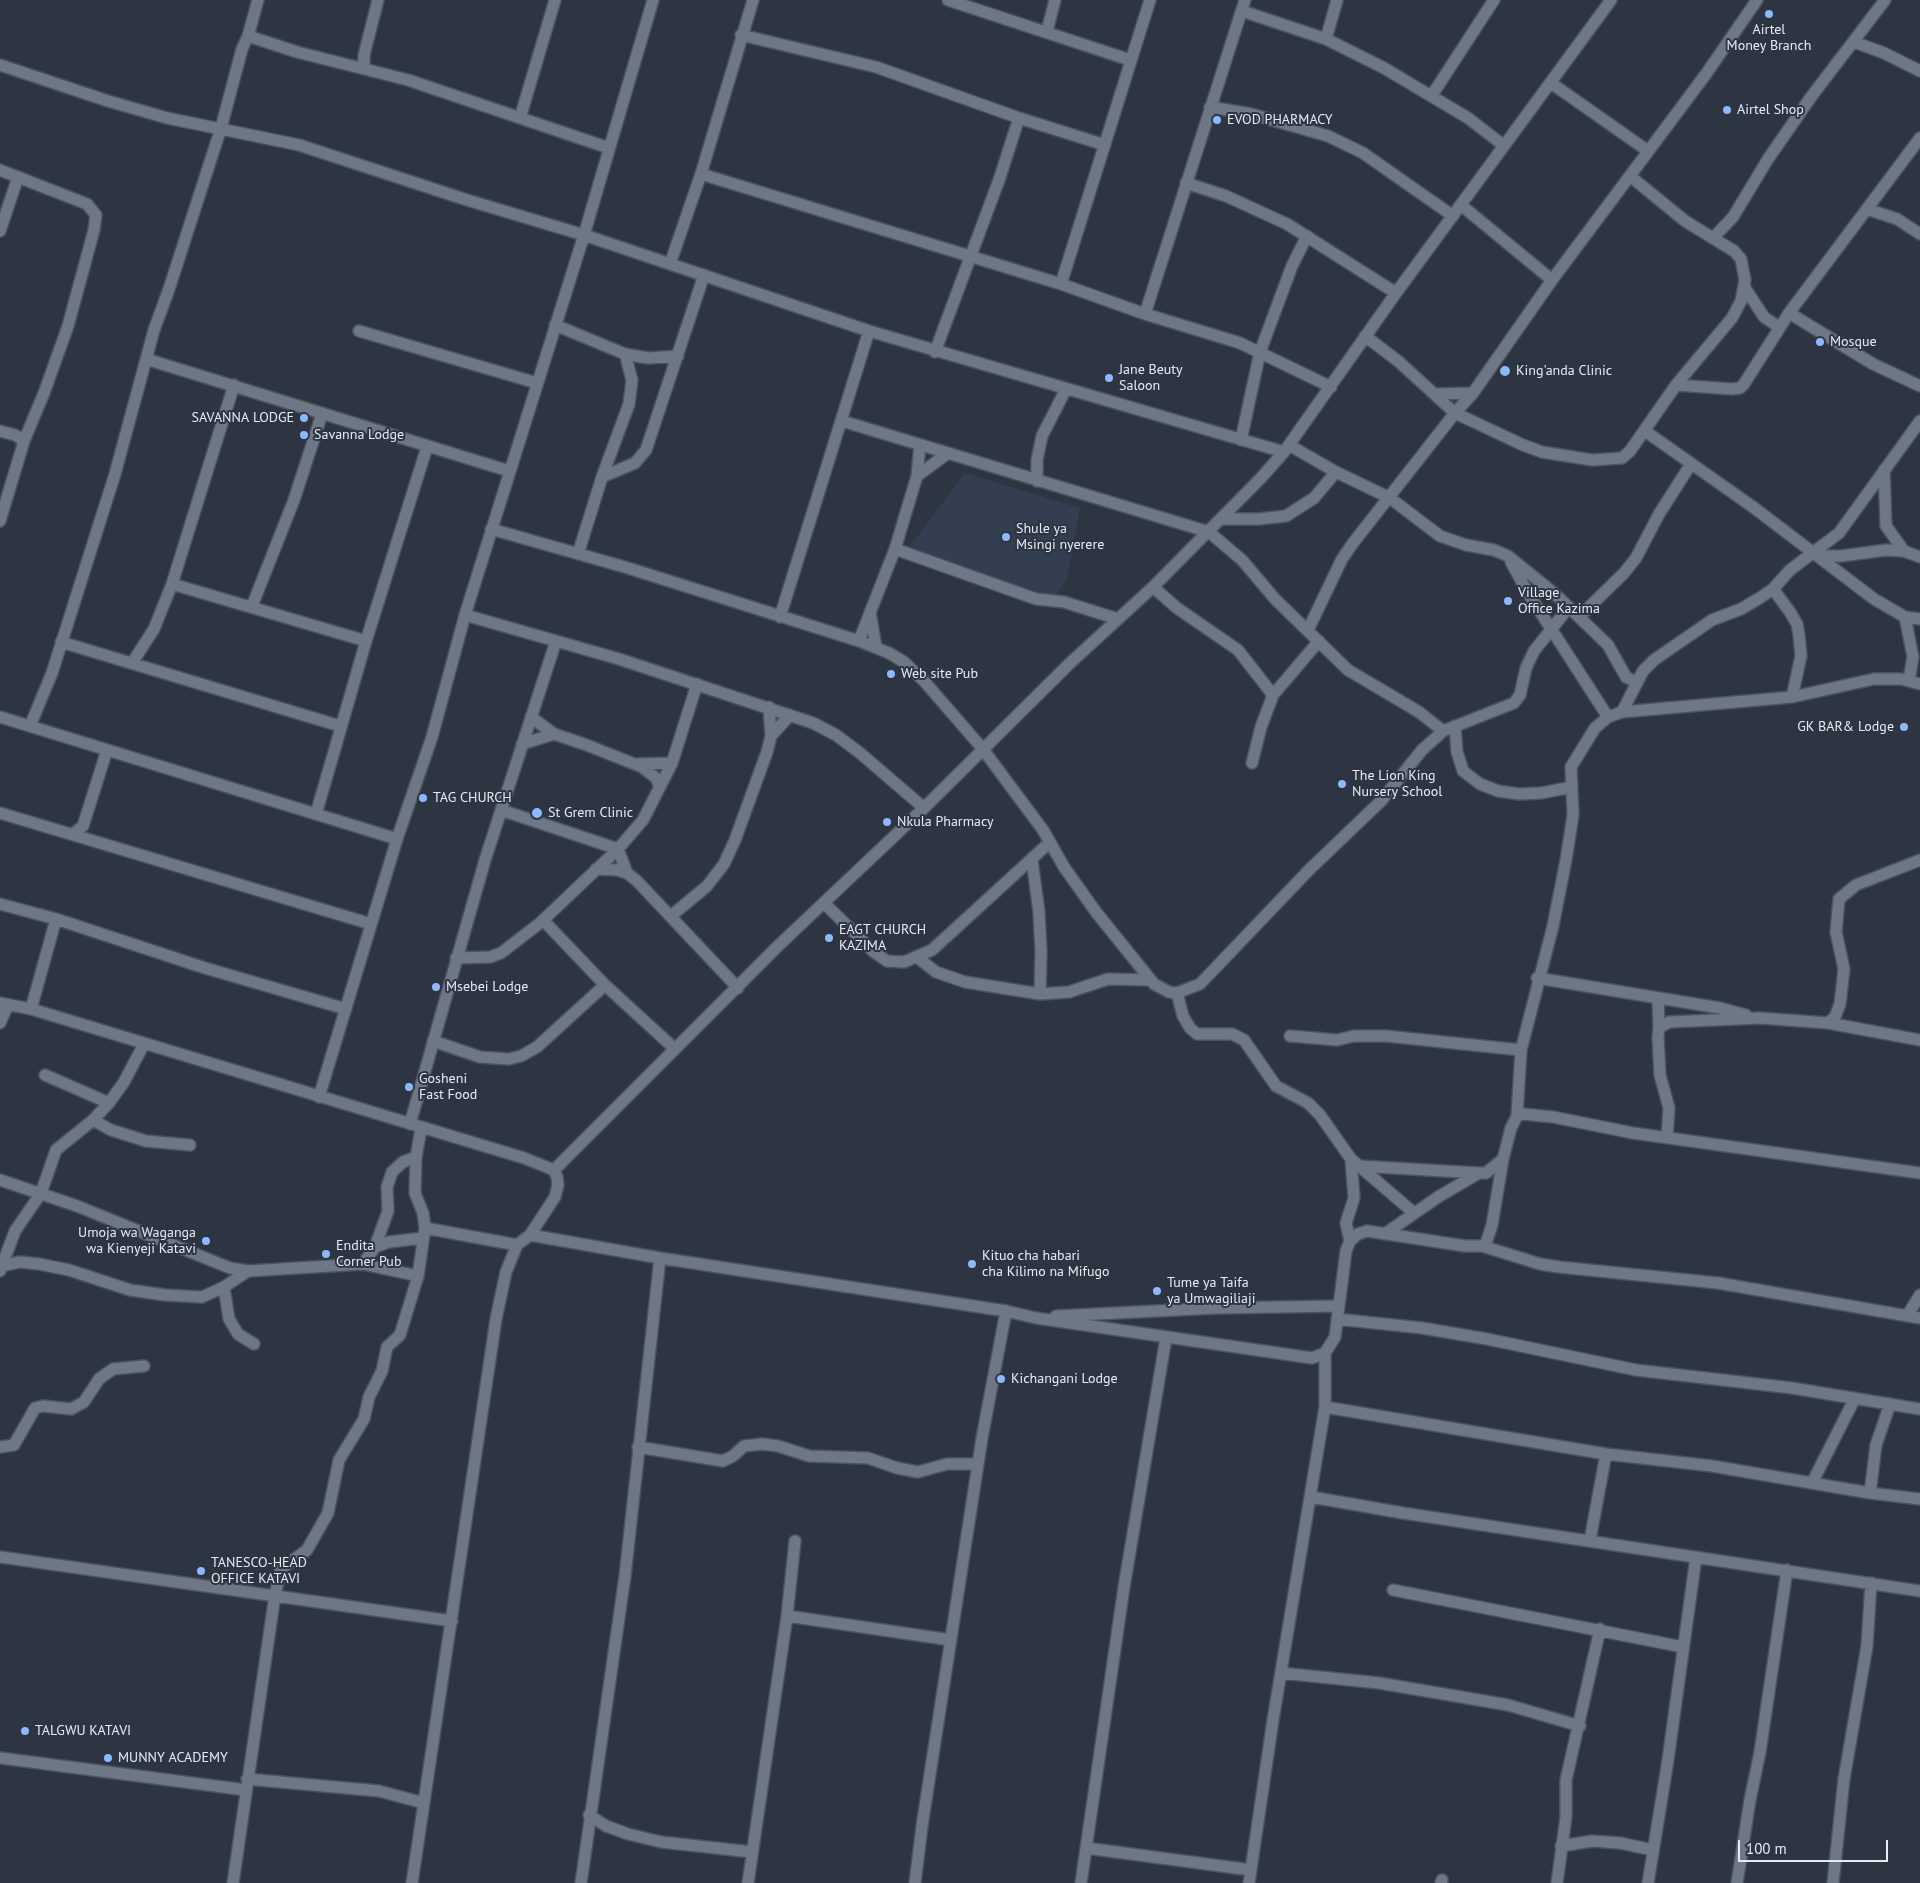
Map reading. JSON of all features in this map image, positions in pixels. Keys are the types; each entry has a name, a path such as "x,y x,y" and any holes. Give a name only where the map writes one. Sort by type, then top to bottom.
{"street":[{"path":"30,726 52,673 115,474 154,330 221,128 242,49 248,36 258,0"},
{"path":"364,68 364,55 378,0"},
{"path":"520,118 555,0"},
{"path":"319,1097 371,924 432,736 465,615 584,235 653,0"},
{"path":"670,264 701,174 753,0"},
{"path":"948,0 1130,60"},
{"path":"1046,31 1055,0"},
{"path":"1061,284 1150,0"},
{"path":"1326,39 1337,0"},
{"path":"1432,95 1494,0"},
{"path":"554,1170 824,903 924,808 982,748 1209,532 1287,448 1503,145 1611,0"},
{"path":"1308,630 1342,559 1455,413 1474,393 1552,280 1706,74 1757,0"},
{"path":"1713,238 1733,216 1811,97 1885,0"},
{"path":"1145,314 1243,6 1326,39 1384,68 1468,118 1503,145"},
{"path":"741,35 876,66 1019,118 1105,145"},
{"path":"248,36 316,58 364,68 609,148"},
{"path":"1854,42 1884,53 1920,71"},
{"path":"0,65 185,123 221,128 299,145 467,200 584,235 869,332 1241,440 1287,448 1390,498 1440,536 1466,545 1494,550 1508,556 1569,607 1608,644 1626,677 1637,683"},
{"path":"1551,83 1648,151"},
{"path":"1210,107 1251,114 1328,136 1363,153 1453,216"},
{"path":"935,352 999,180 1019,118"},
{"path":"1676,385 1740,388 1789,313 1920,138"},
{"path":"0,170 87,204 96,215 94,230 68,326 44,393 24,441 0,521"},
{"path":"701,174 1061,284 1145,314 1240,343 1331,387"},
{"path":"0,231 18,176"},
{"path":"1365,336 1436,394 1455,413 1542,452 1592,460 1622,458 1630,451 1645,431 1676,385 1728,324 1741,301 1745,288 1745,269 1742,259 1734,251 1685,220 1630,176"},
{"path":"1186,183 1226,196 1287,224 1396,293"},
{"path":"1461,205 1552,280"},
{"path":"1866,209 1897,219 1920,234"},
{"path":"1241,440 1260,352 1292,266 1306,236"},
{"path":"602,477 635,463 646,450 704,276"},
{"path":"1745,288 1764,317 1780,327"},
{"path":"1789,313 1873,364 1920,386"},
{"path":"555,325 625,354 648,358 678,356"},
{"path":"359,331 537,383"},
{"path":"780,617 869,332"},
{"path":"578,554 602,477 618,439 632,390 625,354"},
{"path":"146,359 509,471"},
{"path":"132,663 154,629 172,584 234,385"},
{"path":"1037,481 1036,460 1042,436 1066,389"},
{"path":"1436,394 1474,393"},
{"path":"252,606 294,500 322,414"},
{"path":"842,421 1209,532 1242,560 1275,599 1348,670 1419,712 1443,731"},
{"path":"1622,712 1643,671 1673,646 1712,620 1741,609 1773,589 1790,570 1816,555 1839,532 1920,421"},
{"path":"1645,431 1874,599 1905,617 1920,619"},
{"path":"0,432 15,435 24,441"},
{"path":"859,641 895,549 917,476 920,445"},
{"path":"316,814 340,726 427,447"},
{"path":"917,476 948,453"},
{"path":"1579,617 1624,573 1636,558 1659,514 1691,464"},
{"path":"1884,470 1886,526 1904,551"},
{"path":"1222,519 1260,520 1286,516 1314,498 1336,472"},
{"path":"492,529 859,641 876,647 904,662 924,681 982,748 1043,830 1093,908 1151,980 1161,990 1177,993 1200,984 1309,870 1381,801 1422,750 1443,731 1503,709 1514,703 1520,695 1526,668 1534,651 1569,607"},
{"path":"895,549 1036,599 1064,602 1118,619"},
{"path":"1816,555 1841,556 1872,551 1904,551 1920,557"},
{"path":"1508,556 1528,593 1608,717"},
{"path":"172,584 366,641"},
{"path":"1152,587 1177,608 1238,650 1273,695"},
{"path":"1773,589 1797,624 1801,656 1792,697"},
{"path":"870,612 876,647"},
{"path":"465,615 697,684 813,723 836,735 860,753 924,808"},
{"path":"1482,1246 1486,1243 1492,1225 1503,1159 1511,1128 1517,1116 1521,1050 1538,978 1553,926 1566,860 1573,815 1571,767 1575,756 1594,728 1608,717 1622,712 1792,697 1874,679 1915,682 1913,657 1905,617"},
{"path":"1252,763 1261,727 1273,695 1319,641"},
{"path":"61,642 340,726"},
{"path":"410,1124 456,958 501,810 556,642"},
{"path":"1798,675 1812,693"},
{"path":"456,958 490,957 501,953 543,920 618,849 643,820 672,763 697,684"},
{"path":"671,916 707,886 724,864 750,805 771,736 769,707"},
{"path":"771,736 790,715"},
{"path":"0,717 398,839"},
{"path":"531,717 554,734 636,764 651,774 660,787"},
{"path":"1455,726 1459,762 1463,770 1480,784 1498,791 1519,794 1542,793 1572,787"},
{"path":"522,744 554,734"},
{"path":"73,834 83,826 107,750"},
{"path":"636,764 672,763"},
{"path":"501,810 618,849"},
{"path":"0,813 371,924"},
{"path":"824,903 867,946 887,961 904,962 918,958 932,950 1050,842"},
{"path":"618,849 627,872 738,988"},
{"path":"1032,860 1040,920 1040,994"},
{"path":"1828,1024 1835,1017 1840,1004 1844,969 1836,932 1839,899 1856,885 1920,860"},
{"path":"596,869 627,872"},
{"path":"0,904 56,919 205,968 346,1009"},
{"path":"555,933 557,907"},
{"path":"32,1009 56,919"},
{"path":"543,920 605,985 675,1049"},
{"path":"918,958 936,972 964,982 1040,994 1069,992 1108,979 1151,980"},
{"path":"1538,978 1720,1008 1760,1018"},
{"path":"433,1041 480,1057 509,1059 521,1056 537,1046 605,985"},
{"path":"1177,993 1183,1016 1190,1028 1197,1034 1232,1034 1244,1040 1276,1086 1308,1103 1320,1115 1355,1163 1414,1213"},
{"path":"1658,998 1660,1076 1669,1108 1667,1138"},
{"path":"0,1023 4,1004 32,1009 410,1124 421,1129 524,1158 554,1170"},
{"path":"1659,1028 1669,1022 1760,1018 1828,1024 1920,1040"},
{"path":"1290,1036 1336,1040 1354,1036 1386,1036 1521,1050"},
{"path":"1,1268 15,1231 41,1193 56,1150 93,1120 109,1103 124,1082 144,1044"},
{"path":"45,1075 109,1103"},
{"path":"1517,1116 1533,1114 1633,1133 1920,1173"},
{"path":"93,1120 111,1130 146,1141 190,1145"},
{"path":"233,1883 274,1595 280,1569 307,1550 328,1513 339,1460 364,1419 371,1390 382,1371 387,1347 400,1335 418,1276 424,1233 423,1213 415,1192 416,1157 421,1129"},
{"path":"363,1264 375,1247 388,1212 387,1187 392,1172 403,1162 416,1157"},
{"path":"1355,1163 1486,1173 1503,1159"},
{"path":"1249,1883 1281,1673 1311,1497 1324,1407 1326,1353 1335,1337 1343,1267 1350,1241 1346,1223 1354,1198 1355,1163"},
{"path":"412,1883 496,1320 506,1272 517,1244 530,1235 555,1197 558,1185 554,1170"},
{"path":"1386,1233 1414,1213 1479,1173"},
{"path":"0,1180 77,1206 230,1268 248,1271 363,1264 418,1276"},
{"path":"1350,1241 1358,1234 1366,1231 1386,1233 1465,1246 1482,1246 1540,1264 1718,1283 1920,1318"},
{"path":"375,1247 424,1233 517,1244"},
{"path":"530,1235 660,1258 1006,1311 1036,1318 1166,1338 1312,1358 1326,1353"},
{"path":"581,1883 586,1834 625,1576 660,1258"},
{"path":"1,1268 20,1262 40,1264 69,1270 130,1290 165,1295 202,1296 224,1287 248,1271"},
{"path":"224,1287 229,1319 238,1334 254,1344"},
{"path":"1907,1316 1920,1294"},
{"path":"1036,1318 1178,1309 1339,1306"},
{"path":"915,1883 978,1464 1006,1311"},
{"path":"1337,1320 1422,1328 1487,1339 1636,1370 1726,1379 1920,1409"},
{"path":"1081,1883 1124,1587 1166,1338"},
{"path":"0,1447 14,1445 35,1408 43,1406 71,1409 84,1402 99,1379 113,1369 144,1366"},
{"path":"1812,1483 1855,1398"},
{"path":"1870,1493 1876,1445 1890,1404"},
{"path":"1324,1407 1606,1454 1712,1466 1870,1493 1919,1499 1920,1486"},
{"path":"638,1447 723,1461 748,1444 770,1445 809,1456 868,1458 897,1468 918,1472 947,1464 978,1464"},
{"path":"1590,1540 1606,1454"},
{"path":"1311,1497 1404,1514 1590,1540 1920,1591"},
{"path":"748,1883 787,1616 795,1541"},
{"path":"0,1556 452,1621"},
{"path":"1648,1883 1668,1760 1696,1557"},
{"path":"1738,1883 1787,1570"},
{"path":"1833,1883 1844,1779 1867,1646 1870,1583"},
{"path":"1393,1590 1493,1611 1600,1629 1683,1647"},
{"path":"787,1616 951,1640"},
{"path":"1557,1883 1566,1817 1566,1780 1580,1726 1600,1629"},
{"path":"1281,1673 1379,1683 1508,1705 1580,1726"},
{"path":"0,1758 246,1785 379,1791 424,1802"},
{"path":"589,1815 606,1826 660,1842 752,1852"},
{"path":"586,1834 606,1826"},
{"path":"1561,1846 1592,1841 1620,1843 1653,1850"},
{"path":"1086,1848 1251,1870"}],"shaded area":[{"path":"965,473 1080,508 1067,579 1054,598 958,568 908,549"}],"place":[{"name":"Airtel Money Branch","path":"1769,14"},
{"name":"Airtel Shop","path":"1727,110"},
{"name":"EVOD PHARMACY","path":"1217,120"},
{"name":"Mosque","path":"1820,342"},
{"name":"King'anda Clinic","path":"1505,371"},
{"name":"Jane Beuty Saloon","path":"1109,378"},
{"name":"SAVANNA LODGE","path":"304,418"},
{"name":"Savanna Lodge","path":"304,435"},
{"name":"Shule ya Msingi nyerere","path":"1006,537"},
{"name":"Village Office Kazima","path":"1508,601"},
{"name":"Web site Pub","path":"891,674"},
{"name":"GK BAR& Lodge","path":"1904,727"},
{"name":"The Lion King Nursery School","path":"1342,784"},
{"name":"TAG CHURCH","path":"423,798"},
{"name":"St Grem Clinic","path":"537,813"},
{"name":"Nkula Pharmacy","path":"887,822"},
{"name":"EAGT CHURCH KAZIMA","path":"829,938"},
{"name":"Msebei Lodge","path":"436,987"},
{"name":"Gosheni Fast Food","path":"409,1087"},
{"name":"Umoja wa Waganga wa Kienyeji Katavi","path":"206,1241"},
{"name":"Endita Corner Pub","path":"326,1254"},
{"name":"Kituo cha habari cha Kilimo na Mifugo","path":"972,1264"},
{"name":"Tume ya Taifa ya Umwagiliaji","path":"1157,1291"},
{"name":"Kichangani Lodge","path":"1001,1379"},
{"name":"TANESCO-HEAD OFFICE KATAVI","path":"201,1571"},
{"name":"TALGWU KATAVI","path":"25,1731"},
{"name":"MUNNY ACADEMY","path":"108,1758"}]}
